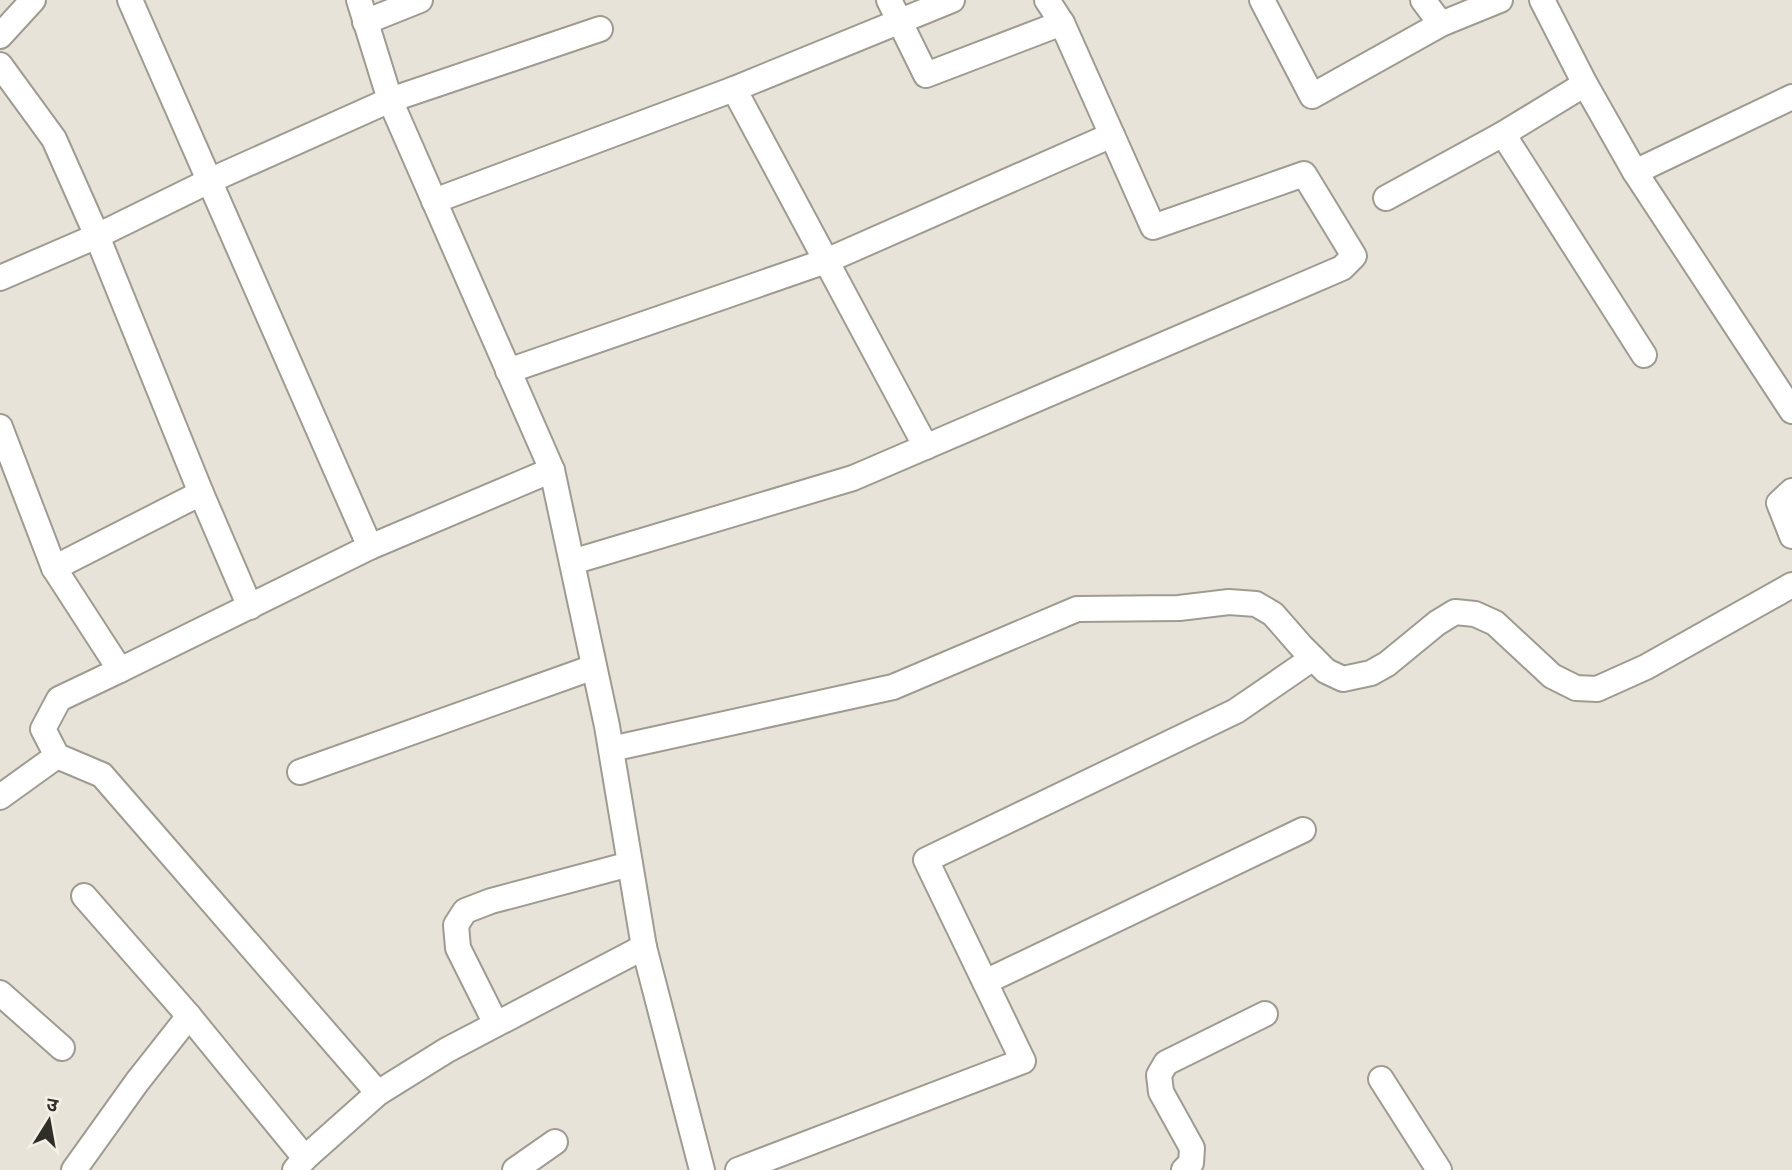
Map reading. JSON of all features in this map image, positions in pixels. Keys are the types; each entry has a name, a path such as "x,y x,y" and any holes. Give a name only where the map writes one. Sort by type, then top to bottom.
{"street":[{"path":"130,0 370,547"},
{"path":"420,0 362,11 390,100 552,470 611,750 644,947 702,1170"},
{"path":"434,201 734,89 894,10 952,0"},
{"path":"572,562 853,478 1342,268 1354,256 1304,174 1153,227 1062,23 1047,0"},
{"path":"1262,0 1312,96 1441,24 1500,0"},
{"path":"1423,0 1441,24"},
{"path":"1542,0 1585,84 1635,172 1792,411"},
{"path":"0,36 31,1"},
{"path":"894,10 926,75 1062,23"},
{"path":"0,278 390,100 600,29"},
{"path":"0,65 54,139 97,236 250,607"},
{"path":"1386,198 1503,134 1585,84"},
{"path":"734,89 926,447"},
{"path":"1635,172 1792,97"},
{"path":"1503,134 1644,355"},
{"path":"508,371 827,261 1112,135"},
{"path":"0,427 54,568 120,670"},
{"path":"378,1093 103,775 57,756 43,729 59,699 370,547 552,470"},
{"path":"1792,491 1779,503 1792,536"},
{"path":"54,568 201,493"},
{"path":"611,750 893,687 1077,609 1179,608 1229,602 1256,604 1273,614 1326,671 1343,680 1371,673 1387,664 1437,623 1455,612 1475,614 1495,623 1552,676 1576,688 1597,689 1646,667 1792,585"},
{"path":"738,1170 1023,1061 926,860 1236,711 1313,658"},
{"path":"300,772 594,667"},
{"path":"0,797 57,756"},
{"path":"985,982 1303,830"},
{"path":"496,1024 458,948 456,925 465,911 491,901 630,864"},
{"path":"84,897 188,1016 300,1164 378,1093 447,1050 644,947"},
{"path":"2,1001 62,1048"},
{"path":"1184,1170 1191,1163 1192,1148 1161,1092 1159,1075 1166,1063 1265,1014"},
{"path":"74,1170 188,1016"},
{"path":"1381,1079 1439,1170"},
{"path":"515,1170 555,1142"}]}
